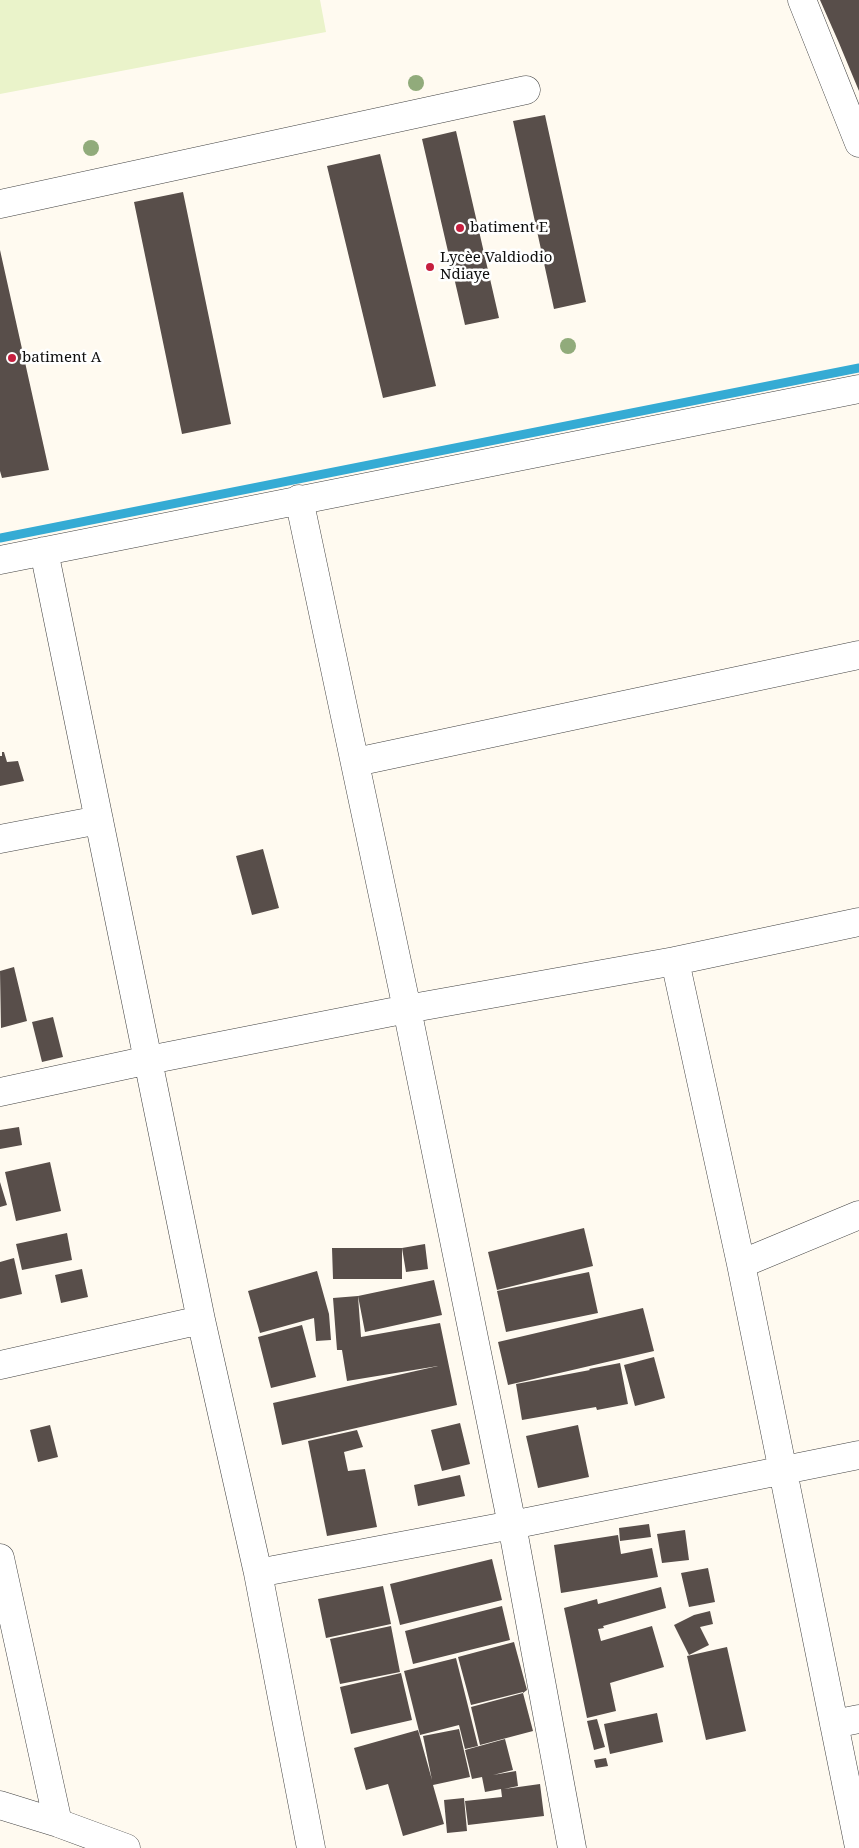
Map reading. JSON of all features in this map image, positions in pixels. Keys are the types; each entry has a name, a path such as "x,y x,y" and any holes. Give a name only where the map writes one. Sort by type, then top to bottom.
{"street":[{"path":"802,0 859,143"},
{"path":"0,204 526,90"},
{"path":"0,560 859,388"},
{"path":"299,499 408,1008 512,1525 572,1848"},
{"path":"44,551 201,1320 258,1573 311,1848"},
{"path":"356,762 859,655"},
{"path":"0,838 99,820"},
{"path":"0,1092 408,1008 675,961 859,922"},
{"path":"675,961 741,1264 782,1470 846,1721 859,1847"},
{"path":"741,1264 859,1215"},
{"path":"0,1366 201,1320"},
{"path":"258,1573 512,1525 859,1455"},
{"path":"0,1558 58,1822"},
{"path":"0,1805 58,1822 126,1848"}],"green space":[{"path":"0,0 320,0 326,32 0,94"}],"building":[{"path":"820,0 859,0 859,91 839,43"},
{"name":"batiment E","path":"545,115 586,302 554,309 513,121"},
{"name":"batiment E","path":"456,131 499,318 465,325 422,139"},
{"path":"380,154 436,386 383,398 327,166"},
{"path":"183,192 231,424 182,434 134,202"},
{"name":"batiment A","path":"0,250 49,470 2,478 0,471"},
{"path":"2,752 4,752 7,762 18,761 24,781 0,786 0,756 2,756"},
{"path":"263,849 279,908 252,915 236,856"},
{"path":"14,967 27,1021 1,1028 0,971"},
{"path":"53,1017 63,1057 42,1062 32,1022"},
{"path":"19,1127 22,1145 0,1149 0,1130"},
{"path":"50,1162 61,1211 16,1221 5,1172"},
{"path":"0,1182 7,1205 0,1207"},
{"path":"584,1228 593,1266 497,1290 488,1252"},
{"path":"67,1233 72,1260 22,1270 16,1244"},
{"path":"425,1244 428,1269 406,1272 402,1248"},
{"path":"332,1248 402,1248 402,1279 333,1279"},
{"path":"14,1258 22,1294 0,1299 0,1262"},
{"path":"82,1269 88,1297 61,1303 55,1275"},
{"path":"317,1271 329,1314 331,1340 316,1341 314,1318 260,1333 248,1291"},
{"path":"589,1272 598,1313 506,1332 497,1291"},
{"path":"434,1280 442,1315 365,1332 358,1296"},
{"path":"358,1296 361,1337 440,1323 457,1405 282,1445 273,1403 438,1366 347,1381 342,1350 337,1350 333,1298"},
{"path":"643,1308 654,1351 508,1385 498,1342"},
{"path":"302,1325 316,1377 271,1388 258,1337"},
{"path":"654,1357 665,1398 635,1406 624,1365"},
{"path":"620,1363 628,1404 597,1410 596,1407 522,1420 516,1384"},
{"path":"460,1423 470,1464 442,1471 431,1430"},
{"path":"50,1425 58,1457 38,1462 30,1430"},
{"path":"578,1425 589,1477 538,1488 526,1436"},
{"path":"357,1430 363,1447 344,1452 348,1471 365,1469 377,1527 327,1536 308,1441"},
{"path":"460,1475 465,1496 418,1506 414,1485"},
{"path":"649,1524 651,1537 620,1541 619,1528"},
{"path":"685,1530 689,1560 662,1563 657,1534"},
{"path":"618,1535 621,1554 652,1548 658,1577 561,1593 554,1545"},
{"path":"492,1559 502,1600 400,1625 390,1584"},
{"path":"708,1568 715,1602 689,1607 681,1573"},
{"path":"383,1586 391,1624 326,1638 318,1599"},
{"path":"661,1587 666,1608 598,1629 601,1641 652,1626 664,1667 610,1683 616,1711 587,1718 564,1608 597,1599 598,1604"},
{"path":"502,1606 510,1640 413,1664 405,1631"},
{"path":"710,1611 713,1624 700,1627 709,1645 689,1655 674,1625 694,1615"},
{"path":"391,1626 400,1672 340,1684 330,1639"},
{"path":"514,1642 527,1690 523,1693 471,1705 458,1657"},
{"path":"727,1647 746,1731 706,1740 687,1656"},
{"path":"456,1658 478,1746 465,1749 459,1725 420,1735 404,1671"},
{"path":"401,1673 412,1720 351,1734 340,1687"},
{"path":"523,1693 533,1731 480,1745 471,1707"},
{"path":"657,1713 663,1742 610,1754 604,1724"},
{"path":"597,1719 605,1747 594,1750 587,1721"},
{"path":"459,1729 470,1777 433,1785 444,1824 403,1836 388,1784 366,1790 354,1748 418,1730 432,1780 423,1736"},
{"path":"505,1739 513,1770 493,1775 516,1771 518,1786 504,1789 540,1784 544,1816 468,1825 465,1801 502,1797 501,1789 485,1792 482,1777 472,1779 465,1750"},
{"path":"606,1758 608,1766 596,1768 594,1760"},
{"path":"464,1798 467,1831 447,1833 444,1800"}],"waterway":[{"path":"0,538 859,368"}],"place":[{"name":"batiment E","path":"460,228"},
{"name":"Lycèe Valdiodio Ndiaye","path":"430,267"},
{"name":"batiment A","path":"12,358"}]}
